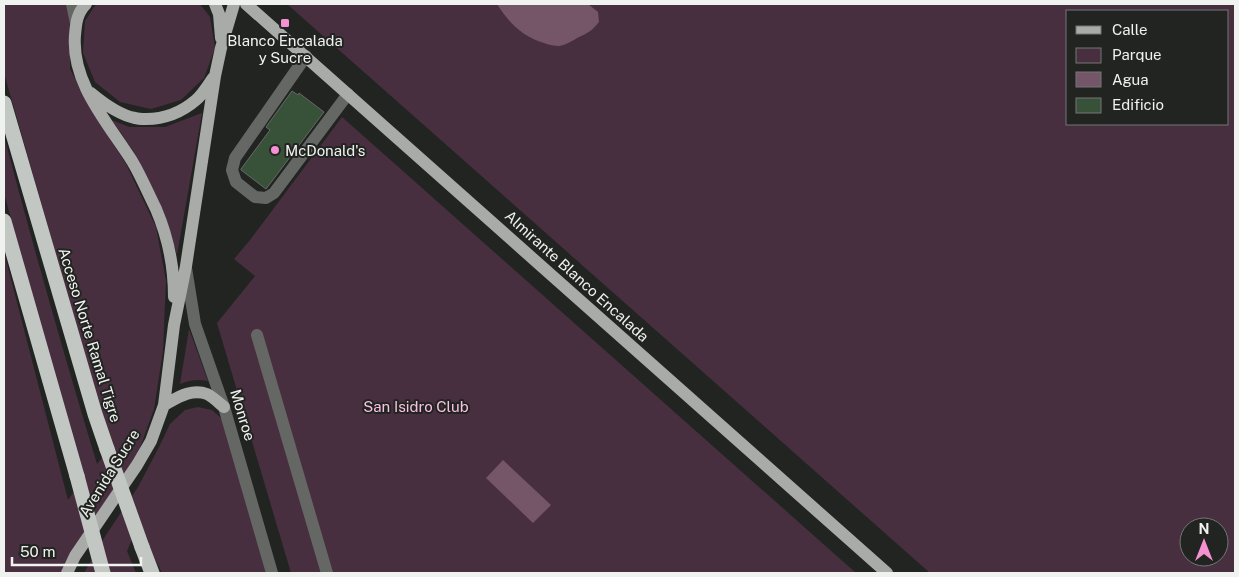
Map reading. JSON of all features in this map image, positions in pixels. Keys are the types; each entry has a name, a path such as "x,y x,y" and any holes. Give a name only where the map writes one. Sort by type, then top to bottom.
{"highway":[{"name":"Acceso Norte Ramal Tigre","path":"4,103 86,384 107,449 152,573"},
{"path":"4,221 103,573"}],"main road":[{"path":"215,4 219,14 221,48"},
{"path":"221,48 234,4"},
{"name":"Almirante Blanco Encalada","path":"246,4 887,573"},
{"name":"Avenida Sucre","path":"80,5 74,48 77,68 96,108 132,162 156,210 170,250 174,277 174,325"},
{"name":"Avenida Sucre","path":"67,573 75,556 151,441 164,405 174,325 186,266 221,48"},
{"path":"88,91 115,110 135,118 157,119 173,115 198,99 215,76"},
{"path":"164,405 180,396 194,392 208,395 224,406"}],"street":[{"path":"306,56 235,158 232,170 236,182 255,197 266,198 274,193 348,94"},
{"name":"Monroe","path":"186,266 195,324 224,406 272,573"},
{"path":"257,335 327,573"}],"green space":[{"path":"4,4 70,4 70,69 87,102 126,164 156,227 166,281 163,351 154,409 137,456 64,573 4,573 4,252 68,500 84,477 4,193 4,136 97,464 111,447 4,73"},
{"path":"96,4 200,4 210,17 215,48 204,78 181,100 151,109 120,102 95,82 83,53 85,21"},
{"path":"287,4 1235,4 1235,573 930,573"},
{"path":"202,113 177,255 169,229 134,152 112,120 129,127 165,127"},
{"name":"San Isidro Club","path":"342,117 856,573 291,573 217,323 255,276 234,259"},
{"path":"189,329 208,381 194,380 180,384"},
{"path":"198,407 212,410 222,419 266,573 162,573 139,523 127,551 136,573 84,573 104,538 138,487 170,424 185,410"}],"water":[{"path":"497,4 588,4 598,12 599,22 590,32 569,43 559,46 551,45 523,33 511,23"},
{"path":"503,460 551,505 533,523 486,478"}],"building":[{"name":"McDonald's","path":"292,91 298,95 299,93 324,112 266,189 241,169 270,130 266,127"}],"place":[{"name":"Blanco Encalada y Sucre","path":"285,23"},
{"name":"McDonald's","path":"275,150"}]}
